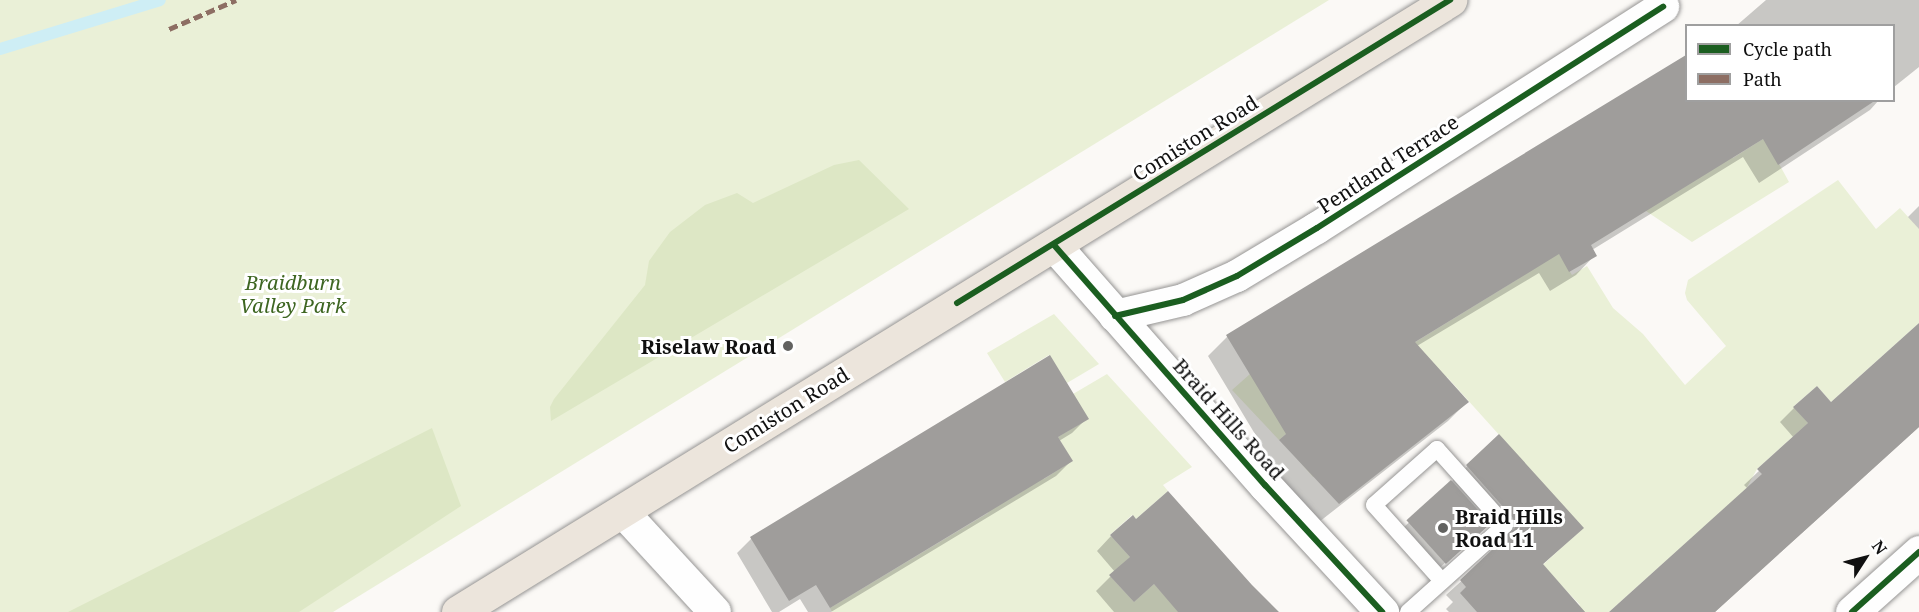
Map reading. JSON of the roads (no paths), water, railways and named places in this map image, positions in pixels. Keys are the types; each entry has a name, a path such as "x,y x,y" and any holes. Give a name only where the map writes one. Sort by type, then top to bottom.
{"main road":[{"name":"Comiston Road","path":"458,612 1450,0"}],"street":[{"name":"Pentland Terrace","path":"1115,316 1183,300 1237,276 1317,228 1663,7"},
{"name":"Braid Hills Road","path":"1054,245 1115,316 1382,612"},
{"path":"623,512 715,612"},
{"path":"1852,612 1919,552"}],"lane":[{"path":"1408,612 1505,525 1437,449 1374,505 1442,581"}],"waterway":[{"path":"0,49 160,0"}],"place":[{"name":"Riselaw Road","path":"788,346"},
{"name":"Braid Hills Road 11","path":"1443,528"}],"park label":[{"name":"Braidburn Valley Park","path":"293,294"}]}
